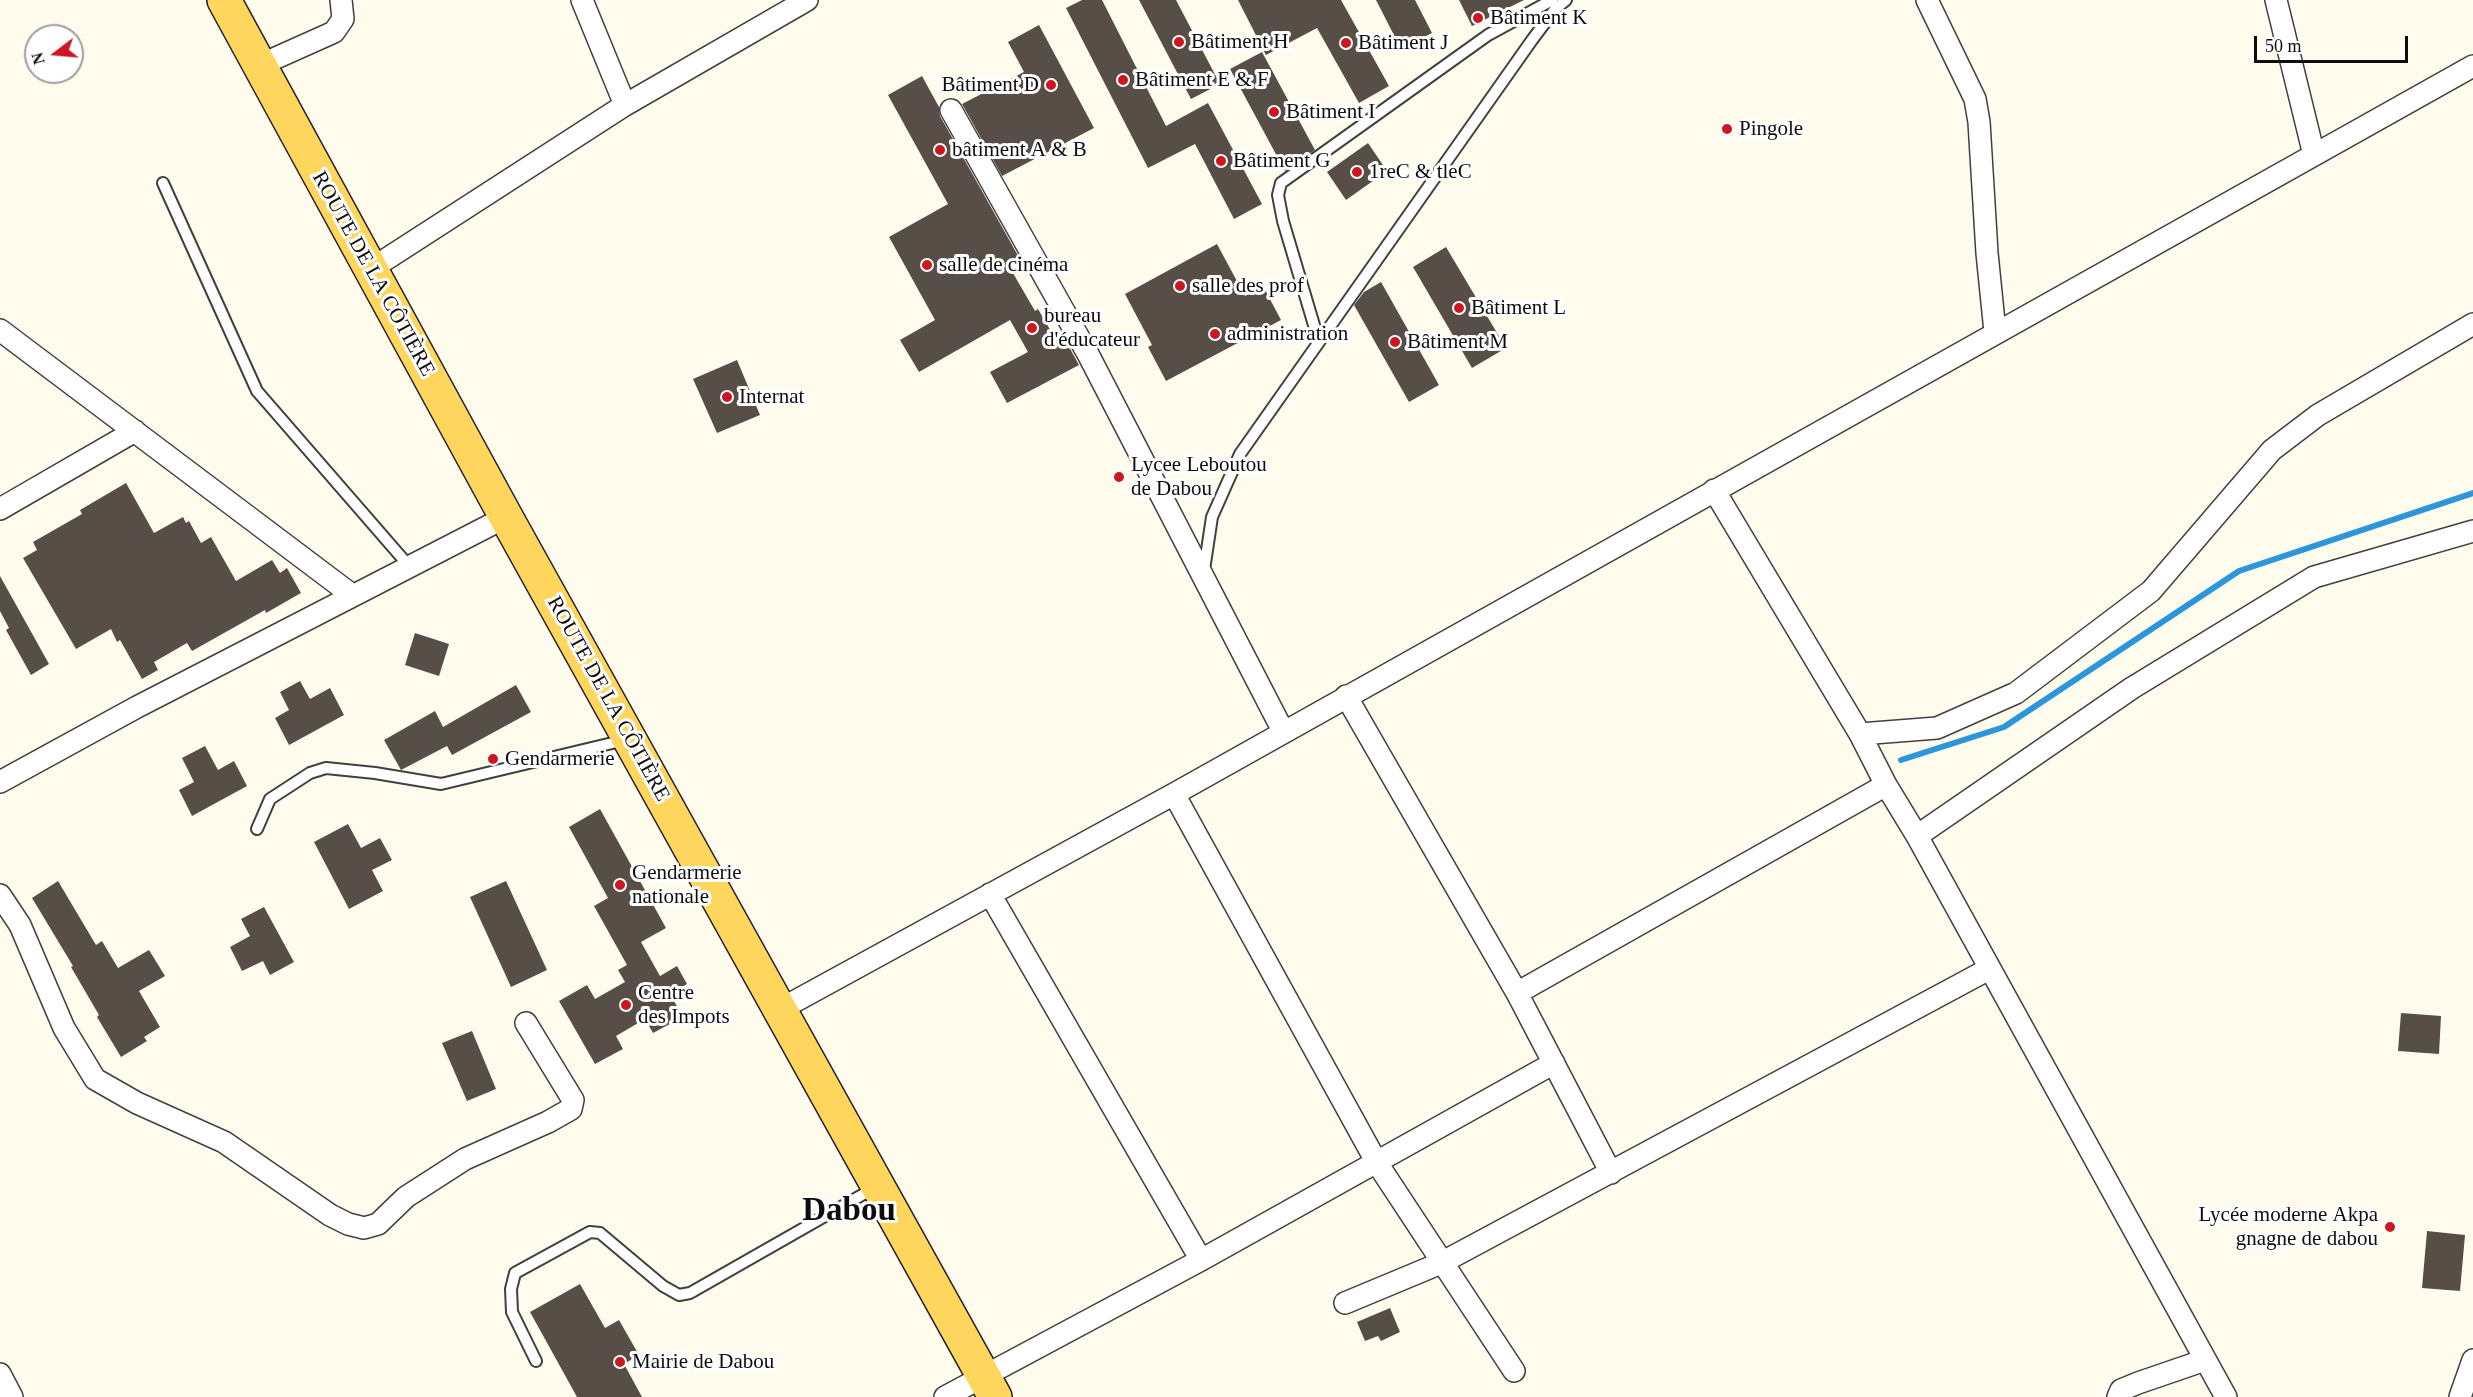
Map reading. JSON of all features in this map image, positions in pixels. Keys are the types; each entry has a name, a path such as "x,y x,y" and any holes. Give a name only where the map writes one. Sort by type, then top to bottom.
{"main road":[{"name":"ROUTE DE LA CÔTIÈRE","path":"224,0 506,517 989,1386"}],"street":[{"path":"258,66 334,32 343,19 341,0"},
{"path":"582,0 625,105"},
{"path":"371,269 625,105 807,0"},
{"path":"1926,0 1976,99 1995,332"},
{"path":"2276,0 2314,154"},
{"path":"779,1010 1173,794 2473,66"},
{"path":"951,110 1088,354 1282,731"},
{"path":"1860,734 1937,728 2016,693 2151,591 2271,450 2318,415 2473,324"},
{"path":"0,330 352,595"},
{"path":"0,509 135,431"},
{"path":"1714,490 1860,734 1886,785 1917,836 2226,1397"},
{"path":"0,782 147,701 506,517"},
{"path":"1917,836 2132,688 2314,577 2473,531"},
{"path":"1346,696 1517,993 1611,1173"},
{"path":"1517,993 1886,785"},
{"path":"1173,794 1377,1163 1514,1371"},
{"path":"990,894 1201,1260"},
{"path":"0,896 20,925 64,1028 95,1079 137,1103 224,1142 330,1215 348,1224 364,1228 378,1224 406,1197 465,1159 548,1122 571,1109 573,1100 526,1023"},
{"path":"1345,1303 1441,1263 1989,969"},
{"path":"945,1397 989,1386 1201,1260 1554,1063"},
{"path":"2118,1397 2121,1390 2205,1360"},
{"path":"2460,1397 2473,1360"},
{"path":"0,1374 12,1397"}],"lane":[{"path":"1319,342 1283,221 1278,195 1281,183 1488,35 1552,0"},
{"path":"1203,576 1212,518 1240,454 1532,40 1556,8 1566,0"},
{"path":"163,183 257,390 409,566"},
{"path":"257,829 270,799 310,773 326,768 375,773 441,784 631,739"},
{"path":"536,1361 512,1312 511,1289 515,1273 590,1232 600,1233 663,1286 679,1295 690,1293 879,1185"}],"building":[{"name":"Bâtiment E & F","path":"1082,0 1102,0 1166,126 1208,103 1262,204 1234,219 1195,144 1148,168 1066,8"},
{"name":"Bâtiment H","path":"1139,0 1176,0 1220,84 1191,99"},
{"path":"1238,0 1341,0 1389,86 1359,103 1317,28 1266,55"},
{"path":"1376,0 1415,0 1432,33 1401,49"},
{"name":"Bâtiment K","path":"1459,0 1524,0 1472,26"},
{"path":"1039,25 1094,128 1002,176 962,104 1024,72 1008,42"},
{"name":"Bâtiment I","path":"1262,52 1315,150 1285,171 1230,69"},
{"path":"922,76 939,107 940,116 1021,261 1010,268 1035,311 1038,309 1055,338 1062,334 1079,365 1007,403 990,372 1028,352 1010,320 919,372 900,340 935,320 889,237 948,204 888,95"},
{"name":"1reC & tleC","path":"1368,143 1387,171 1346,200 1327,172"},
{"path":"1217,244 1245,296 1263,286 1281,320 1166,381 1148,347 1152,345 1125,294"},
{"name":"Bâtiment L","path":"1446,247 1506,348 1472,368 1413,267"},
{"name":"Bâtiment M","path":"1381,282 1439,385 1409,402 1354,305 1364,292"},
{"name":"Internat","path":"737,360 760,415 717,433 693,379"},
{"path":"126,483 154,533 183,517 186,523 189,521 201,543 211,537 236,581 272,560 280,573 287,568 301,593 266,613 265,610 192,651 187,643 154,662 158,670 142,679 120,640 117,642 111,629 76,649 23,558 37,550 33,542 82,514 80,510"},
{"path":"0,576 49,664 31,675 6,630 9,628 0,611"},
{"path":"415,633 449,644 439,676 405,665"},
{"path":"300,681 310,699 330,688 344,715 289,745 275,718 289,710 280,692"},
{"path":"516,685 531,712 452,755 447,746 401,770 384,740 435,711 443,727"},
{"path":"205,746 218,770 234,761 247,786 192,816 179,790 194,782 182,758"},
{"path":"600,809 666,928 641,942 660,976 677,966 687,984 670,994 683,1017 653,1033 645,1019 616,1036 623,1049 595,1064 559,1001 587,985 595,999 625,982 618,970 627,965 594,906 608,898 569,827"},
{"path":"348,824 361,848 380,838 392,860 372,870 383,891 349,909 314,842"},
{"path":"58,881 96,945 102,941 118,968 149,950 165,976 139,991 160,1027 144,1037 147,1041 121,1057 97,1017 99,1015 71,967 73,966 32,898"},
{"path":"506,881 547,970 511,987 470,897"},
{"path":"264,907 294,962 270,975 263,961 242,971 230,947 250,936 241,919"},
{"path":"2401,1013 2441,1016 2439,1054 2398,1051"},
{"path":"472,1031 496,1089 467,1101 442,1043"},
{"path":"2427,1231 2465,1235 2460,1291 2422,1288"},
{"path":"580,1284 605,1328 619,1320 639,1355 624,1364 642,1397 577,1397 530,1312"},
{"path":"1390,1308 1400,1332 1381,1341 1378,1336 1365,1341 1357,1322"}],"waterway":[{"path":"1901,760 2004,727 2239,571 2473,493"}],"place":[{"name":"Bâtiment K","path":"1478,18"},
{"name":"Bâtiment H","path":"1179,42"},
{"name":"Bâtiment J","path":"1346,43"},
{"name":"Bâtiment E & F","path":"1123,80"},
{"name":"Bâtiment D","path":"1051,85"},
{"name":"Bâtiment I","path":"1274,112"},
{"name":"Pingole","path":"1727,129"},
{"name":"bâtiment A & B","path":"940,150"},
{"name":"Bâtiment G","path":"1221,161"},
{"name":"1reC & tleC","path":"1357,172"},
{"name":"salle de cinéma","path":"927,265"},
{"name":"salle des prof","path":"1180,286"},
{"name":"Bâtiment L","path":"1459,308"},
{"name":"bureau d'éducateur","path":"1032,328"},
{"name":"administration","path":"1215,334"},
{"name":"Bâtiment M","path":"1395,342"},
{"name":"Internat","path":"727,397"},
{"name":"Lycee Leboutou de Dabou","path":"1119,477"},
{"name":"Gendarmerie","path":"493,759"},
{"name":"Gendarmerie nationale","path":"620,885"},
{"name":"Centre des Impots","path":"626,1005"},
{"name":"Lycée moderne Akpa gnagne de dabou","path":"2390,1227"},
{"name":"Mairie de Dabou","path":"620,1362"}],"district":[{"name":"Dabou","path":"849,1211"}]}
